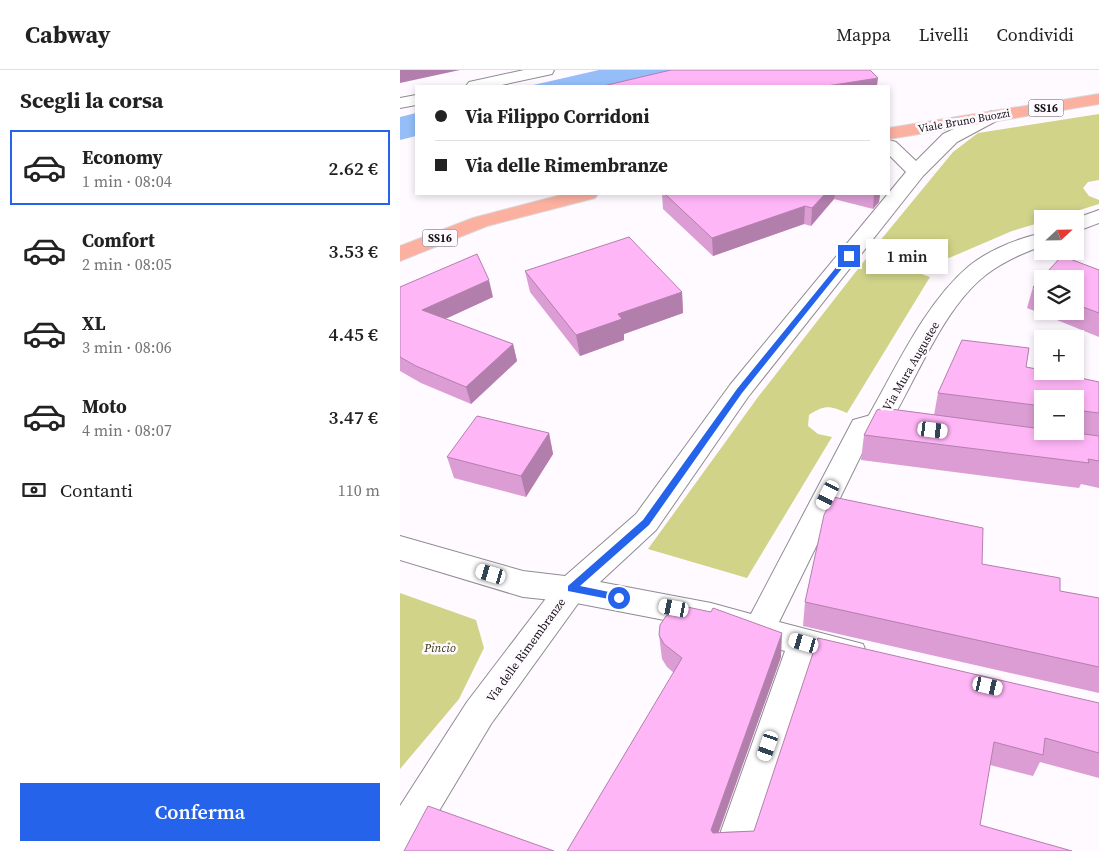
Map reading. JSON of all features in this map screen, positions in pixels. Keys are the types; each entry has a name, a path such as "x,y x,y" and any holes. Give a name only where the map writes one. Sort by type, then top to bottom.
{"main road":[{"name":"Viale Bruno Buozzi","path":"890,134 1099,99"},
{"name":"SS16","path":"400,254 480,222 584,195"}],"street":[{"path":"478,85 546,70"},
{"path":"400,103 415,100"},
{"name":"Via delle Rimembranze","path":"400,840 479,713 571,588 646,522 739,391 916,172 950,138 992,116"},
{"path":"890,147 901,155 916,172"},
{"path":"1084,222 1099,216"},
{"name":"Via Mura Augustee","path":"759,630 862,428 878,422 935,322 958,291 977,271 996,258 1034,242"},
{"path":"878,422 926,429"},
{"path":"400,548 523,584 571,588 711,616 804,643 880,661"},
{"path":"733,851 804,643"}],"green space":[{"path":"1099,114 1099,180 1088,182 1083,188 1089,196 1099,200 1099,204 1080,210 1034,210 1034,224 1012,231 949,258 929,252 909,256 906,264 913,271 930,277 847,413 828,407 819,409 809,415 808,426 818,434 832,437 747,578 648,549 758,397 879,242 953,152 978,133"},
{"name":"Pincio","path":"400,593 476,620 484,648 459,699 400,769"}],"water":[{"path":"599,70 690,70 627,85 533,85"},
{"path":"415,113 415,136 400,140 400,117"}],"building":[{"path":"671,70 870,70 878,78 833,85 607,85"},
{"path":"666,195 824,195 812,208 805,206 712,238"},
{"path":"629,237 682,292 618,314 622,319 576,335 525,271"},
{"path":"477,254 489,280 422,310 513,344 466,387 416,366 400,357 400,287"},
{"path":"1058,260 1073,260 1099,270 1099,313 1084,307 1084,270 1049,270"},
{"path":"962,340 1029,348 1026,367 1034,368 1034,380 1084,379 1099,382 1099,413 1084,411 1084,390 1034,390 1034,405 938,393"},
{"path":"883,408 1034,428 1034,440 1084,440 1084,434 1099,436 1099,461 1088,459 1089,463 864,435 877,410"},
{"path":"477,416 549,433 521,476 447,457"},
{"path":"833,497 983,528 982,564 1060,578 1060,591 1099,598 1099,667 805,602 824,515"},
{"path":"687,607 711,612 713,608 782,633 711,830 713,833 754,831 818,638 1099,703 1099,753 1045,738 1043,755 994,742 980,825 1072,851 567,851 682,658 664,644 659,635 660,625 666,616 676,610"},
{"path":"428,806 554,851 404,851"}],"route":[{"path":"619,598 571,588 646,522 739,391 849,256"}]}
